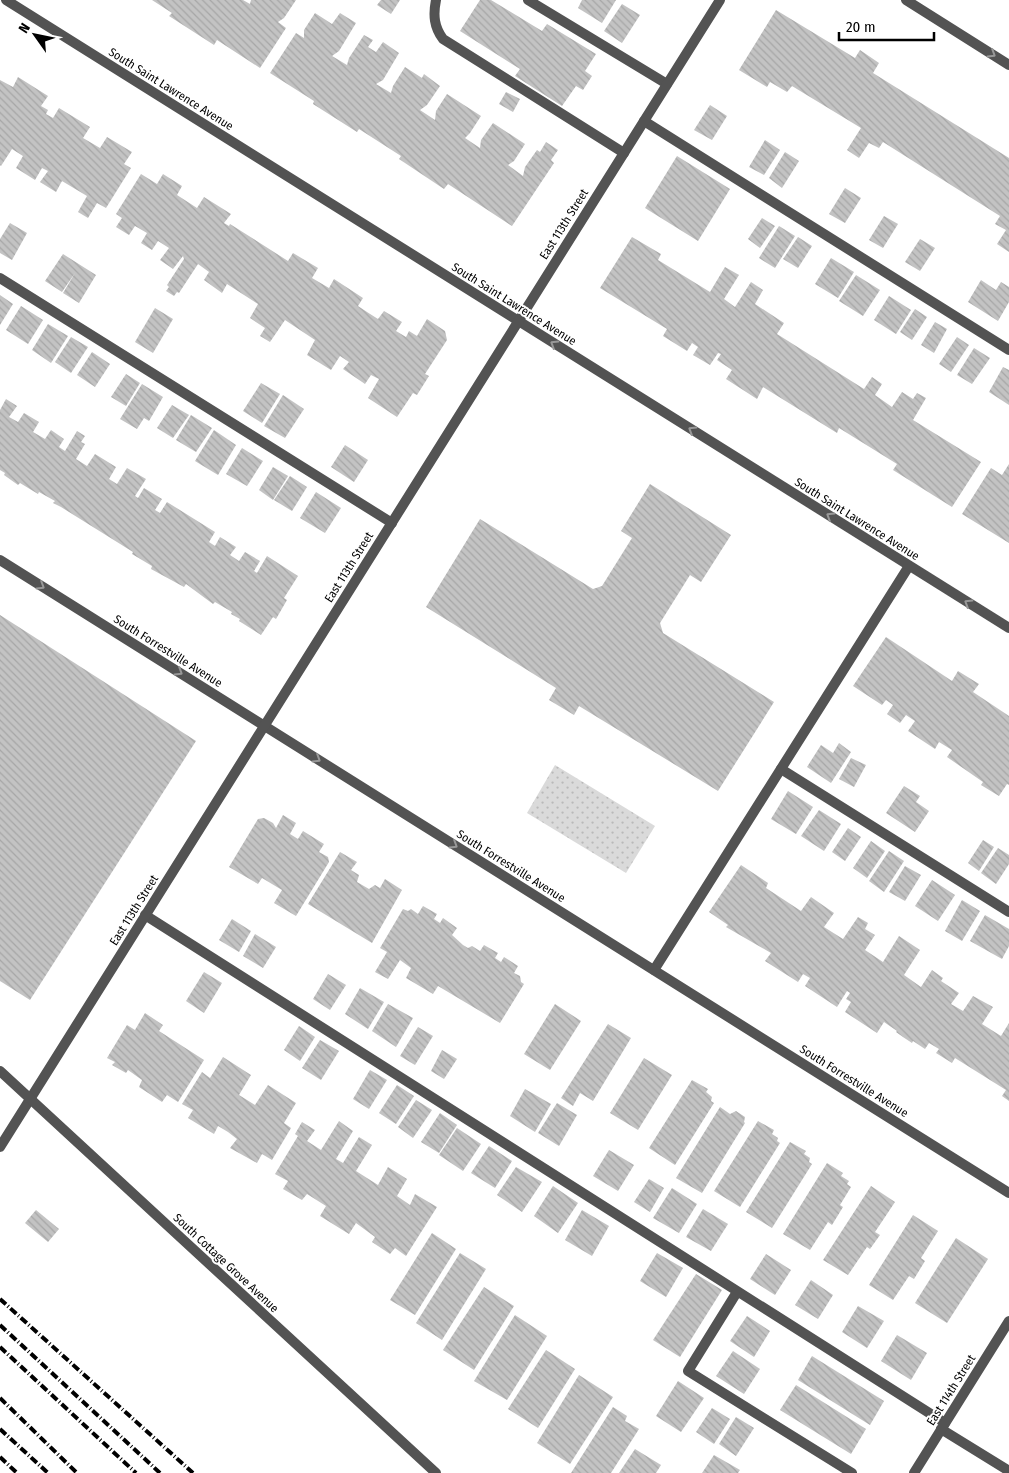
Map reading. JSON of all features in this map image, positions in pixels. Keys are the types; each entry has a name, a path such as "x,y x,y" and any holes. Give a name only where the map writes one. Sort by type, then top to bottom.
{"street":[{"name":"South Saint Lawrence Avenue","path":"6,0 1009,628"},
{"path":"436,0 435,24 443,39 624,153"},
{"path":"528,0 667,84"},
{"name":"East 113th Street","path":"0,1147 720,0"},
{"path":"906,0 1009,65"},
{"path":"644,121 1009,350"},
{"path":"0,278 392,523"},
{"name":"South Forrestville Avenue","path":"0,560 1009,1193"},
{"path":"654,970 908,566"},
{"path":"781,769 1009,912"},
{"path":"145,916 737,1292 943,1426 1009,1472"},
{"name":"South Cottage Grove Avenue","path":"0,1071 436,1473"},
{"path":"737,1292 688,1371 852,1473"},
{"name":"East 114th Street","path":"914,1473 1009,1321"}],"shaded area":[{"path":"555,765 655,826 626,873 527,813"}],"building":[{"path":"152,0 243,0 250,4 251,0 296,0 284,18 278,22 286,28 260,68 217,40 214,45 169,16 172,13"},
{"path":"381,0 400,0 391,14 377,5"},
{"path":"480,0 491,0 542,31 547,24 596,54 585,71 592,76 583,90 576,86 562,106 515,76 520,69 460,31"},
{"path":"582,0 616,0 602,23 578,8"},
{"path":"622,4 640,15 622,43 604,31"},
{"path":"776,10 855,58 860,50 879,63 873,73 1009,158 1009,252 997,244 1006,230 995,224 1000,216 883,142 879,148 869,143 859,158 847,150 861,128 792,86 787,92 770,82 767,87 739,70"},
{"path":"315,13 332,24 340,13 356,23 339,51 332,56 347,65 349,58 364,35 373,40 368,47 376,52 383,42 399,53 383,80 376,84 391,93 393,86 405,67 422,78 424,74 440,86 427,105 420,110 435,120 436,111 447,94 481,116 465,138 480,148 481,140 493,123 525,144 514,161 508,165 523,176 525,167 537,150 540,152 546,142 558,150 551,160 554,163 512,226 448,184 444,189 399,159 401,156 359,129 357,132 313,104 314,101 270,73 296,33 304,38 304,30"},
{"path":"18,77 48,96 41,106 48,110 46,114 53,118 59,108 90,127 83,138 100,148 107,137 132,152 124,164 131,168 106,208 97,203 88,218 78,212 87,196 62,181 56,192 40,182 48,171 42,168 35,180 16,168 23,156 12,149 0,165 0,80 13,87"},
{"path":"506,92 520,99 513,112 499,104"},
{"path":"710,105 727,116 712,140 694,130"},
{"path":"765,140 780,150 764,175 749,167"},
{"path":"785,152 799,161 782,188 769,178"},
{"path":"677,156 730,189 698,241 645,208"},
{"path":"141,174 157,184 163,174 182,186 177,195 197,208 204,197 231,214 224,223 229,226 230,224 288,261 293,253 318,268 312,278 329,288 334,279 363,298 358,306 378,319 384,311 402,322 396,331 406,337 409,331 417,336 427,319 445,331 447,340 425,374 429,376 417,395 413,393 397,417 368,398 379,379 371,375 365,384 343,369 349,362 340,356 331,370 307,355 315,340 285,320 270,342 260,336 265,328 250,318 258,304 227,284 222,293 204,280 209,272 198,264 179,293 177,292 174,296 166,291 169,287 167,285 184,259 183,256 173,269 160,260 169,248 158,241 152,250 141,243 147,233 135,226 129,235 116,227 122,218 116,214"},
{"path":"845,188 861,198 845,223 829,214"},
{"path":"884,216 898,224 883,248 869,240"},
{"path":"762,218 775,226 760,248 748,239"},
{"path":"10,223 27,233 12,260 0,253 0,239"},
{"path":"779,226 795,236 775,268 759,258"},
{"path":"632,237 661,254 658,260 710,292 725,267 739,275 724,299 735,307 751,282 763,290 755,304 784,323 777,334 864,389 872,377 882,384 875,395 892,407 902,392 913,399 917,393 926,398 913,420 981,462 952,507 893,470 897,464 839,428 837,433 763,387 757,399 726,379 732,370 717,360 721,354 718,353 710,365 693,355 698,347 692,343 687,351 663,336 667,329 600,288"},
{"path":"798,237 812,246 798,268 783,259"},
{"path":"920,239 935,248 920,271 905,262"},
{"path":"63,254 96,275 79,303 63,293 75,273 62,292 45,281"},
{"path":"831,258 854,272 838,298 815,284"},
{"path":"856,275 880,290 863,316 839,301"},
{"path":"981,280 996,290 1001,282 1009,287 1009,302 998,321 968,302"},
{"path":"0,295 13,304 0,325"},
{"path":"889,296 911,310 896,334 874,320"},
{"path":"21,306 43,320 28,344 6,330"},
{"path":"155,308 173,319 153,353 135,342"},
{"path":"915,309 927,317 912,340 900,332"},
{"path":"935,322 947,329 934,353 921,345"},
{"path":"48,324 68,336 51,363 32,350"},
{"path":"71,337 88,347 71,373 55,362"},
{"path":"957,337 969,345 951,372 939,364"},
{"path":"974,348 990,358 972,384 957,375"},
{"path":"92,352 110,364 95,387 77,375"},
{"path":"1003,367 1009,370 1009,405 989,392"},
{"path":"126,374 140,383 126,406 111,397"},
{"path":"261,383 280,394 262,423 243,411"},
{"path":"142,384 163,397 149,421 144,418 137,429 120,419"},
{"path":"283,395 304,409 285,438 264,426"},
{"path":"6,399 17,406 9,417 18,422 24,413 39,422 33,432 45,439 51,430 64,439 59,447 65,451 77,431 85,436 81,442 85,444 76,459 87,466 95,454 116,467 109,479 117,484 127,468 146,479 135,496 138,498 144,488 162,499 155,510 160,513 167,502 215,532 209,542 215,546 220,537 236,547 230,555 239,561 245,552 260,561 254,571 257,573 267,556 298,576 284,598 287,600 276,619 273,617 261,635 239,621 240,619 231,614 232,612 215,602 213,604 186,584 184,587 151,569 152,566 132,554 133,552 53,503 55,501 39,492 38,494 20,483 18,485 4,475 5,473 0,470 0,410"},
{"path":"172,405 189,415 173,438 157,428"},
{"path":"191,415 212,428 196,452 176,440"},
{"path":"214,430 236,445 218,475 195,461"},
{"path":"345,445 368,460 354,482 331,467"},
{"path":"242,448 263,461 247,486 226,474"},
{"path":"1009,464 1009,543 962,514 991,468 1002,475"},
{"path":"273,467 288,476 273,500 259,490"},
{"path":"290,476 307,487 292,511 274,500"},
{"path":"650,484 731,535 701,582 690,575 660,623 663,633 774,702 718,791 579,706 574,715 549,700 556,688 426,607 480,519 593,589 602,586 632,538 621,531"},
{"path":"316,492 341,508 325,533 300,518"},
{"path":"0,615 196,741 30,1000 0,981"},
{"path":"886,637 952,681 958,671 979,684 973,692 1009,716 1009,785 1007,784 999,796 981,785 983,782 947,757 952,750 939,742 935,749 908,731 915,721 906,715 900,723 887,714 893,705 886,700 882,705 853,686"},
{"path":"839,743 851,752 831,783 807,767 821,745 833,753"},
{"path":"851,758 866,765 854,787 839,779"},
{"path":"904,786 920,796 916,802 929,811 915,832 886,813"},
{"path":"788,791 813,807 796,834 771,819"},
{"path":"819,810 841,824 824,851 801,836"},
{"path":"283,815 296,823 290,834 298,839 303,831 324,844 319,852 328,857 329,862 296,916 274,903 282,890 262,878 258,884 229,867 258,819 264,818 273,823 276,828"},
{"path":"848,828 861,837 845,861 832,852"},
{"path":"983,840 994,847 979,871 968,863"},
{"path":"871,841 885,851 867,878 853,868"},
{"path":"998,848 1009,855 1009,864 996,884 981,873"},
{"path":"889,851 904,861 884,892 869,881"},
{"path":"340,852 357,862 351,870 359,875 357,882 369,889 375,885 380,888 385,879 402,890 372,943 308,904"},
{"path":"741,865 768,883 766,888 801,911 811,897 834,913 824,927 843,939 858,917 868,923 865,929 875,935 865,950 883,962 899,936 920,950 904,975 921,987 932,970 943,978 941,981 959,993 951,1004 963,1011 973,996 993,1007 982,1024 1001,1036 1009,1023 1009,1101 1002,1096 1006,1090 955,1058 952,1063 936,1053 939,1049 929,1043 925,1049 913,1041 912,1043 884,1022 877,1033 845,1012 851,1002 846,999 850,993 847,991 837,1007 805,986 810,978 803,974 798,982 765,961 771,953 726,927 728,925 709,912"},
{"path":"905,866 921,875 905,901 889,892"},
{"path":"932,880 955,895 938,921 915,906"},
{"path":"962,900 980,911 962,941 945,931"},
{"path":"423,906 437,914 434,919 440,923 443,918 457,928 452,935 463,945 468,948 472,946 480,951 484,945 498,953 495,958 501,962 504,957 518,966 514,973 520,976 521,982 524,984 500,1023 438,986 433,994 406,978 411,968 400,960 388,979 375,972 387,952 380,948 403,909 408,911 411,909 418,914"},
{"path":"985,915 1009,929 1009,946 1002,959 970,941"},
{"path":"232,919 251,931 239,952 219,940"},
{"path":"255,934 276,947 263,968 243,956"},
{"path":"204,972 222,983 204,1013 186,1001"},
{"path":"328,974 346,985 330,1010 313,999"},
{"path":"360,988 384,1002 368,1029 345,1014"},
{"path":"388,1004 413,1018 396,1047 372,1031"},
{"path":"555,1004 581,1021 550,1070 524,1054"},
{"path":"145,1013 163,1025 159,1031 204,1060 178,1102 167,1095 162,1102 139,1087 142,1080 128,1070 126,1073 112,1065 115,1062 107,1058 127,1025 135,1030"},
{"path":"608,1024 631,1038 593,1101 580,1093 573,1106 561,1098"},
{"path":"299,1026 315,1037 300,1061 284,1050"},
{"path":"418,1027 433,1036 415,1065 400,1056"},
{"path":"320,1040 339,1051 321,1080 302,1068"},
{"path":"442,1050 457,1059 444,1079 431,1071"},
{"path":"223,1057 251,1075 239,1095 255,1105 268,1085 296,1103 284,1123 291,1128 272,1160 262,1154 257,1163 230,1148 237,1139 228,1132 218,1126 214,1134 188,1118 193,1110 182,1104 202,1072 210,1078"},
{"path":"644,1058 672,1075 638,1130 610,1113"},
{"path":"370,1070 387,1080 369,1109 353,1099"},
{"path":"692,1080 708,1089 706,1092 712,1097 711,1101 714,1103 675,1165 649,1148"},
{"path":"397,1085 414,1096 396,1124 379,1113"},
{"path":"525,1089 551,1104 535,1132 510,1116"},
{"path":"416,1100 432,1110 413,1138 398,1127"},
{"path":"557,1103 577,1115 559,1146 538,1133"},
{"path":"720,1107 730,1114 736,1111 745,1117 745,1123 702,1193 676,1178"},
{"path":"440,1113 457,1125 439,1153 421,1142"},
{"path":"339,1121 353,1131 336,1159 343,1163 359,1137 372,1145 356,1171 378,1185 388,1167 407,1179 397,1196 410,1205 415,1194 437,1207 406,1256 395,1248 390,1254 372,1242 375,1237 356,1223 349,1234 320,1216 326,1206 307,1194 302,1200 283,1189 288,1181 275,1174 298,1136 295,1134 302,1122 315,1130 307,1141 321,1150"},
{"path":"758,1121 774,1130 772,1134 778,1138 777,1141 780,1143 740,1207 714,1191"},
{"path":"457,1128 481,1144 463,1171 439,1155"},
{"path":"790,1142 806,1151 804,1154 810,1158 809,1162 812,1164 772,1228 746,1212"},
{"path":"489,1146 512,1161 495,1188 471,1173"},
{"path":"609,1150 634,1165 618,1191 593,1176"},
{"path":"827,1163 843,1173 841,1176 849,1181 847,1184 851,1187 840,1205 843,1207 832,1225 828,1222 810,1250 783,1234"},
{"path":"516,1167 542,1182 522,1212 497,1195"},
{"path":"649,1179 664,1188 650,1212 634,1202"},
{"path":"553,1186 578,1203 558,1233 534,1216"},
{"path":"871,1186 895,1202 875,1232 880,1235 870,1249 867,1247 848,1275 823,1260"},
{"path":"672,1188 697,1204 679,1233 653,1218"},
{"path":"703,1209 728,1224 711,1251 686,1237"},
{"path":"36,1210 59,1229 48,1242 25,1223"},
{"path":"582,1210 609,1226 592,1256 565,1240"},
{"path":"913,1215 938,1231 921,1258 925,1261 914,1279 909,1276 893,1300 869,1285"},
{"path":"432,1233 456,1249 415,1315 390,1300"},
{"path":"956,1238 988,1259 947,1323 915,1303"},
{"path":"460,1253 486,1269 442,1340 416,1323"},
{"path":"657,1253 683,1268 666,1297 640,1281"},
{"path":"766,1254 791,1270 775,1295 750,1279"},
{"path":"696,1274 722,1290 680,1357 653,1340"},
{"path":"811,1280 833,1295 818,1319 795,1305"},
{"path":"484,1287 514,1306 474,1370 443,1350"},
{"path":"858,1306 884,1321 867,1348 842,1332"},
{"path":"515,1315 547,1336 507,1400 474,1381"},
{"path":"747,1316 770,1331 754,1357 730,1341"},
{"path":"897,1335 927,1353 911,1380 881,1361"},
{"path":"546,1350 575,1369 538,1428 508,1409"},
{"path":"733,1351 760,1369 744,1394 716,1376"},
{"path":"812,1356 884,1401 870,1425 798,1380"},
{"path":"579,1375 613,1397 570,1464 537,1443"},
{"path":"678,1381 704,1398 681,1432 656,1416"},
{"path":"796,1385 866,1429 851,1454 780,1410"},
{"path":"613,1407 627,1416 625,1421 639,1429 611,1473 571,1473"},
{"path":"712,1408 730,1419 714,1444 696,1432"},
{"path":"736,1417 754,1428 736,1456 719,1444"},
{"path":"635,1449 661,1465 656,1473 619,1473"},
{"path":"714,1455 740,1470 738,1473 702,1473"}],"railway":[{"path":"0,1299 193,1473"},
{"path":"0,1325 160,1473"},
{"path":"0,1347 136,1473"},
{"path":"0,1398 77,1473"},
{"path":"0,1429 48,1473"},
{"path":"0,1457 17,1473"}]}
